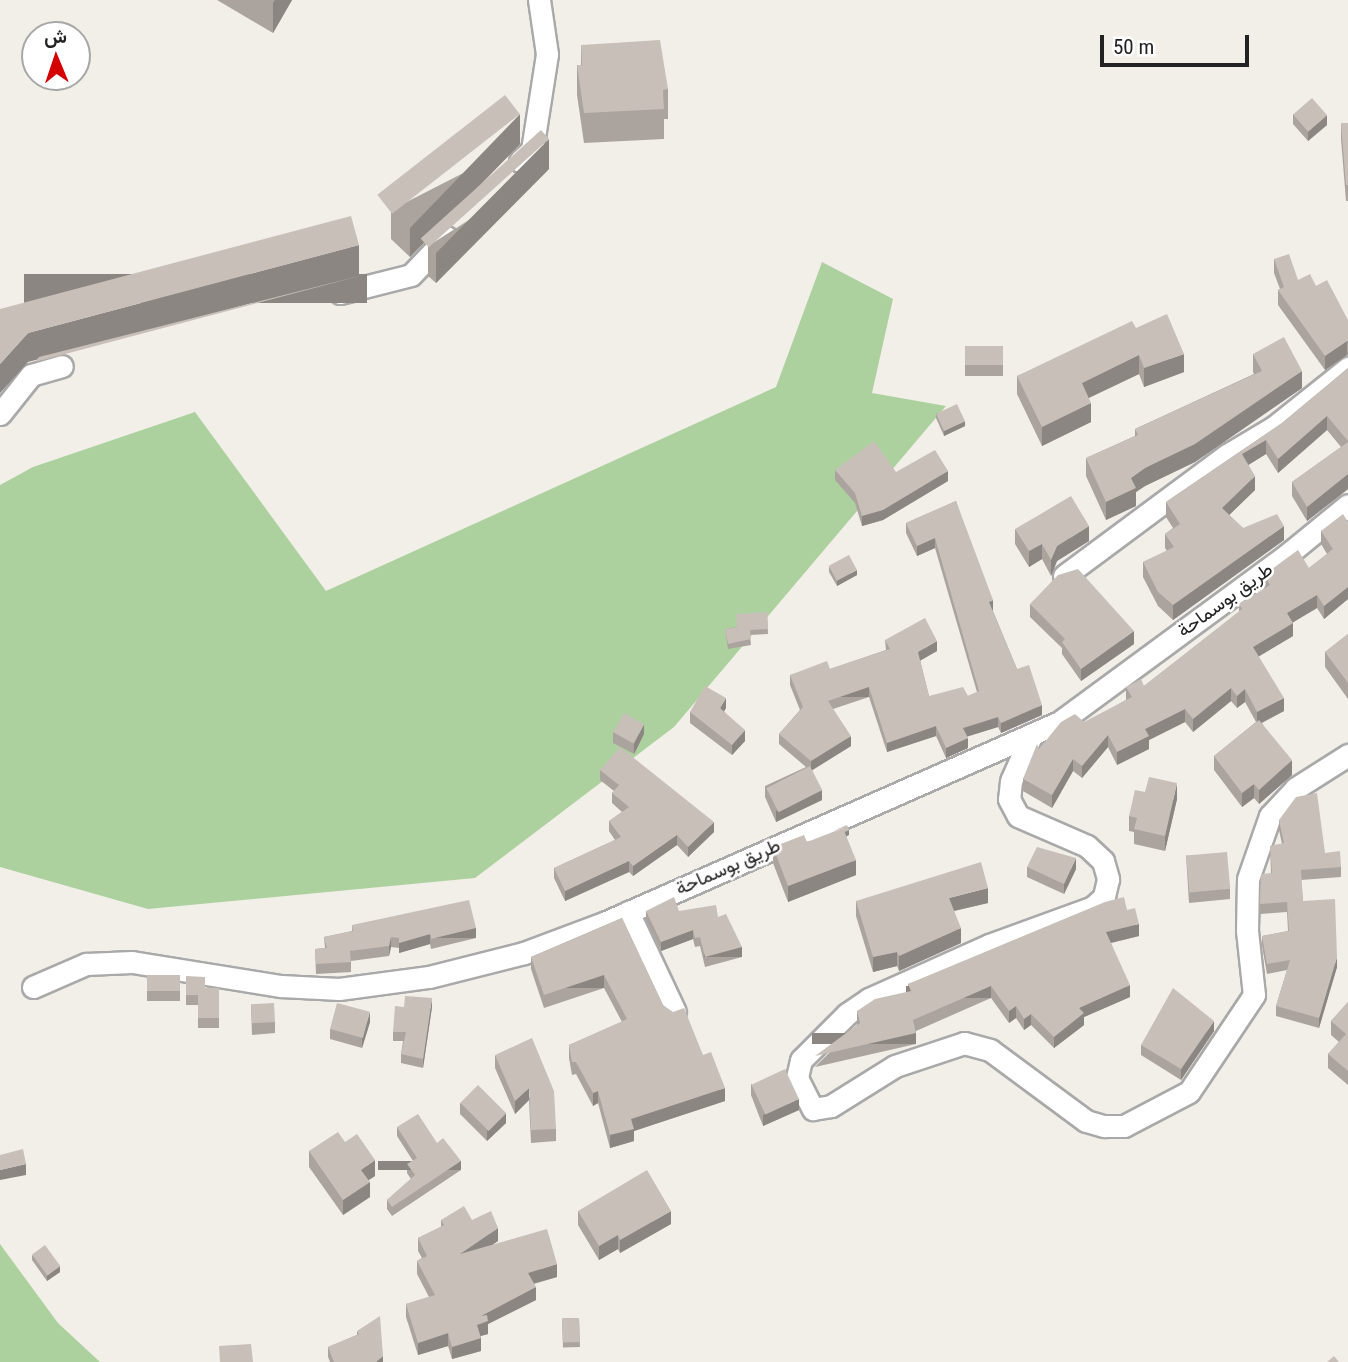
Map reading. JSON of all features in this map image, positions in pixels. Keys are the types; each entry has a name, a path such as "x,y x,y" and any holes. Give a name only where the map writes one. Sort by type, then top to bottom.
{"street":[{"path":"504,178 531,149 547,54 539,0"},
{"path":"319,299 411,275 467,217"},
{"path":"0,414 31,374 83,361"},
{"path":"1064,576 1227,455 1274,428 1348,368"},
{"name":"طريق بوسماحة","path":"33,986 86,964 132,962 282,986 339,989 429,977 524,953 628,912 1060,721 1289,554 1348,505"},
{"path":"1032,734 1011,781 1009,799 1017,816 1087,846 1103,861 1108,880 1104,897 1093,907 881,994 847,1014 801,1060 797,1078 813,1109 831,1106 895,1066 964,1043 990,1050 1086,1121 1104,1126 1124,1126 1189,1092 1254,996 1247,930 1248,878 1270,816 1296,789 1348,755"},
{"path":"628,912 675,1012"}],"green space":[{"path":"822,262 893,299 872,393 946,406 674,727 475,878 148,909 0,867 0,485 33,467 195,412 326,591 776,387"},
{"path":"0,1244 58,1323 100,1362 0,1362"}],"building":[{"path":"660,40 668,89 663,90 664,109 584,113 577,65 582,65 581,45"},
{"path":"505,95 520,114 392,214 377,195"},
{"path":"1312,98 1327,115 1308,132 1293,114"},
{"path":"1341,123 1348,123 1348,185 1346,185"},
{"path":"541,130 549,139 429,247 421,238"},
{"path":"351,216 359,245 28,333 0,364 0,309"},
{"path":"1289,254 1298,280 1310,274 1316,286 1327,280 1348,320 1348,341 1325,356 1278,290 1284,287 1274,259"},
{"path":"367,274 35,362 39,357"},
{"path":"1167,314 1184,354 1144,368 1139,355 1082,383 1091,403 1042,427 1017,376 1132,321 1136,328"},
{"path":"1284,337 1302,371 1195,444 1145,468 1131,478 1136,488 1106,502 1086,458 1138,435 1135,429 1262,371 1253,354"},
{"path":"965,346 1003,346 1003,365 965,365"},
{"path":"1348,368 1348,441 1327,416 1278,459 1266,440 1242,454 1255,476 1222,508 1243,528 1277,514 1284,526 1173,605 1158,592 1143,562 1174,547 1165,534 1180,524 1166,502 1282,423"},
{"path":"957,404 965,421 944,431 936,414"},
{"path":"874,441 896,472 935,450 948,471 883,510 862,516 855,493 835,470"},
{"path":"1348,442 1348,474 1307,507 1292,482"},
{"path":"1071,496 1089,526 1057,546 1051,560 1042,544 1029,551 1015,529"},
{"path":"956,501 993,600 989,602 1017,669 1029,665 1042,705 1001,723 998,717 963,728 968,738 946,748 936,726 887,743 869,687 828,701 851,736 811,761 779,734 803,707 790,675 827,661 830,669 890,649 885,640 925,618 937,641 918,652 929,696 963,687 968,696 979,691 935,538 917,546 906,523"},
{"path":"1343,514 1348,522 1348,587 1324,606 1317,595 1287,613 1293,623 1253,647 1284,698 1257,712 1245,689 1237,696 1231,688 1193,719 1185,709 1145,729 1149,736 1117,752 1108,735 1082,766 1073,759 1052,795 1023,779 1037,744 1039,749 1061,722 1075,714 1084,722 1132,697 1126,687 1141,679 1144,686 1242,609 1239,604 1270,585 1264,575 1298,550 1309,568 1333,549 1321,531"},
{"path":"849,555 857,570 837,581 829,566"},
{"path":"1078,569 1134,631 1081,669 1062,642 1065,639 1030,604 1058,575"},
{"path":"767,612 768,629 750,630 751,639 728,644 725,629 737,627 736,614"},
{"path":"1348,634 1348,683 1325,652"},
{"path":"705,686 726,698 720,708 745,730 732,745 690,712"},
{"path":"624,713 644,724 633,743 613,732"},
{"path":"1259,720 1292,760 1259,790 1254,784 1242,793 1214,756"},
{"path":"620,747 714,822 688,847 677,835 633,866 629,861 565,891 554,868 621,837 609,821 629,807 612,793 619,785 600,770"},
{"path":"810,766 822,790 779,812 766,788"},
{"path":"1149,777 1177,783 1165,836 1134,829 1137,818 1129,816 1135,790 1145,792"},
{"path":"1317,793 1325,853 1340,851 1341,867 1301,870 1303,901 1335,899 1337,957 1319,1018 1276,1006 1290,960 1267,964 1262,936 1289,931 1287,902 1260,904 1261,874 1272,873 1270,846 1284,843 1279,820 1296,797"},
{"path":"847,825 849,830 844,832 843,828 833,831"},
{"path":"843,828 856,860 788,886 773,847 804,835 807,842"},
{"path":"1037,847 1076,858 1064,884 1027,867"},
{"path":"1227,852 1230,889 1189,892 1186,856"},
{"path":"981,862 988,888 949,898 961,928 899,956 897,952 873,957 856,901"},
{"path":"674,897 679,911 716,905 718,917 726,914 742,947 705,957 700,937 695,938 693,930 661,942 646,911"},
{"path":"1124,897 1127,910 1135,908 1139,924 1106,932 1130,985 1079,1008 1084,1013 1054,1037 1031,1014 1024,1019 1016,1006 1009,1011 991,986 913,1020 916,1033 815,1056 860,1023 857,1011 875,999 911,991 908,984 1105,902"},
{"path":"469,900 476,928 431,939 430,934 399,943 399,938 391,937 389,946 350,951 351,962 316,964 315,949 327,948 324,937 353,931 352,925"},
{"path":"622,918 663,1005 673,1012 684,1008 703,1055 711,1052 725,1088 631,1119 634,1129 610,1135 598,1091 593,1093 576,1062 572,1062 569,1045 627,1019 604,975 544,995 531,957"},
{"path":"147,975 180,975 180,991 147,991"},
{"path":"186,976 205,977 205,988 219,988 219,1018 198,1018 198,995 186,995"},
{"path":"1173,988 1214,1021 1181,1069 1141,1045"},
{"path":"405,996 432,998 423,1059 401,1054 406,1032 393,1032 395,1006 404,1007"},
{"path":"1348,1002 1348,1071 1328,1054 1346,1034 1331,1021"},
{"path":"274,1003 275,1022 252,1023 251,1004"},
{"path":"337,1003 370,1012 363,1038 330,1029"},
{"path":"532,1038 554,1091 556,1129 531,1130 529,1088 515,1101 495,1055"},
{"path":"785,1069 799,1099 765,1115 751,1085"},
{"path":"478,1085 506,1113 489,1131 460,1103"},
{"path":"418,1114 437,1143 443,1138 461,1161 392,1207 387,1200 415,1175 407,1164 417,1158 397,1127"},
{"path":"338,1132 345,1142 357,1134 375,1160 361,1170 370,1182 343,1200 309,1151"},
{"path":"23,1149 26,1164 0,1170 0,1155"},
{"path":"647,1170 671,1211 620,1240 618,1235 599,1246 578,1211"},
{"path":"464,1206 472,1220 491,1211 498,1228 460,1254 547,1229 557,1264 528,1273 536,1287 481,1316 487,1315 488,1321 477,1325 481,1338 452,1347 448,1333 418,1343 406,1304 435,1295 417,1261 427,1256 418,1238 444,1225 441,1220"},
{"path":"45,1245 60,1266 47,1275 32,1254"},
{"path":"380,1316 383,1356 376,1362 334,1362 328,1347 359,1334 357,1331"},
{"path":"579,1318 580,1342 563,1343 562,1319"},
{"path":"251,1344 253,1362 220,1362 219,1346"},
{"path":"1334,1356 1339,1362 1327,1362"}]}
